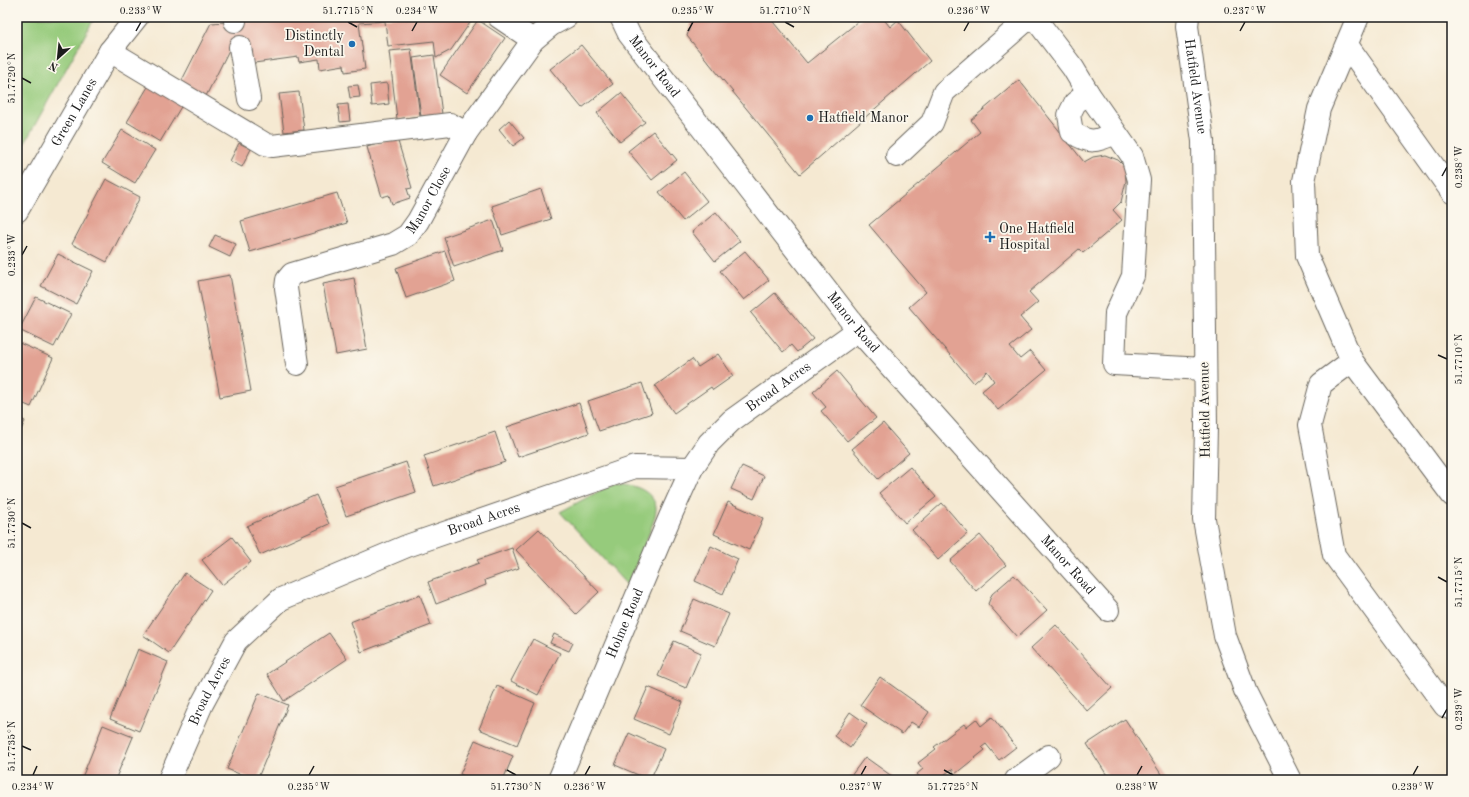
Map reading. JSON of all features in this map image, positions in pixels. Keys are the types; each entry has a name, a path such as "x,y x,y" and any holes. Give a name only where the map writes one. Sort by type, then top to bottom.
{"street":[{"name":"Green Lanes","path":"17,211 110,51 137,17"},
{"path":"499,17 533,40"},
{"name":"Manor Close","path":"297,364 286,288 287,280 292,274 393,244 408,235 418,221 466,133 533,40 551,25 566,17"},
{"name":"Manor Road","path":"621,17 629,34 858,330 1108,610"},
{"path":"897,156 932,123 944,92 1030,17"},
{"path":"1034,17 1074,68 1088,93 1132,156 1139,180 1133,276 1116,313 1114,364 1204,369"},
{"path":"1358,17 1319,109 1304,181 1307,256 1352,361 1452,495"},
{"name":"Hatfield Avenue","path":"1185,20 1203,141 1204,369 1206,427 1204,519 1225,636 1246,693 1290,780"},
{"path":"1346,45 1452,192"},
{"path":"240,47 249,99"},
{"path":"110,51 265,144 272,146 450,124 466,133"},
{"path":"1088,93 1075,103 1069,115 1072,132 1085,140 1101,140 1115,133"},
{"name":"Broad Acres","path":"169,780 202,704 236,641 281,599 407,546 635,467 692,468 709,443 731,421 858,330"},
{"path":"1352,361 1321,384 1310,425 1334,555 1445,706 1452,709"},
{"name":"Holme Road","path":"559,780 692,468"},
{"path":"1016,780 1048,756"}],"green space":[{"path":"17,17 95,17 17,157"},
{"path":"614,483 626,484 645,491 650,495 656,507 656,513 649,533 627,585 560,512"}],"building":[{"path":"240,17 474,17 451,50 436,58 434,41 388,46 385,21 359,23 365,69 345,72 344,65 320,69 319,59 299,62 298,57 247,64 230,48 203,102 178,88 211,23 241,21"},
{"name":"Hatfield Manor","path":"693,17 769,17 807,63 864,17 882,17 890,27 898,20 930,61 800,174 687,36"},
{"path":"478,20 505,38 467,93 440,75"},
{"path":"581,45 613,84 582,108 550,69"},
{"path":"411,49 420,116 397,119 389,51"},
{"path":"434,55 442,114 421,116 413,58"},
{"path":"152,80 185,100 160,142 127,122"},
{"name":"One Hatfield Hospital","path":"1019,80 1084,162 1093,157 1105,155 1118,160 1125,167 1126,181 1121,202 1113,210 1122,220 1083,253 1079,249 1029,292 1038,302 1020,317 1031,330 1010,347 1020,359 1030,351 1046,370 998,410 982,391 994,381 987,371 974,383 909,307 926,292 869,225 980,132 971,120"},
{"path":"387,83 389,104 372,106 370,85"},
{"path":"358,85 360,97 350,98 348,86"},
{"path":"299,92 304,130 284,132 279,94"},
{"path":"621,93 645,122 620,142 597,113"},
{"path":"348,104 350,121 340,122 338,105"},
{"path":"509,120 524,138 513,146 499,129"},
{"path":"122,130 155,150 135,183 102,163"},
{"path":"653,131 677,160 652,180 628,151"},
{"path":"397,138 412,188 407,189 410,198 392,204 389,195 382,197 367,147"},
{"path":"239,143 251,149 242,167 230,161"},
{"path":"684,172 707,201 683,221 659,192"},
{"path":"106,179 140,197 107,262 72,244"},
{"path":"541,189 551,219 502,235 492,206"},
{"path":"337,193 347,223 250,252 241,221"},
{"path":"716,212 740,241 715,261 692,232"},
{"path":"493,220 503,250 454,267 444,237"},
{"path":"215,235 236,244 230,257 209,247"},
{"path":"445,251 455,281 406,298 396,268"},
{"path":"745,251 769,280 744,300 720,271"},
{"path":"58,254 93,271 76,304 41,286"},
{"path":"230,275 251,391 220,397 198,281"},
{"path":"354,278 367,349 336,355 323,284"},
{"path":"775,293 813,339 797,352 791,345 783,352 751,313"},
{"path":"36,297 71,314 54,347 19,330"},
{"path":"17,342 53,358 31,407 17,401"},
{"path":"718,354 733,376 713,390 711,387 674,413 655,386 692,359 698,367"},
{"path":"837,371 876,418 847,441 821,411 826,407 813,392"},
{"path":"642,383 652,413 599,431 588,401"},
{"path":"579,403 589,433 518,457 507,427"},
{"path":"17,417 25,421 17,439"},
{"path":"883,423 909,453 878,479 852,449"},
{"path":"495,432 505,462 434,486 424,456"},
{"path":"406,462 416,492 346,516 335,486"},
{"path":"742,466 764,476 754,499 731,489"},
{"path":"910,467 936,497 905,523 879,493"},
{"path":"316,495 329,524 260,555 247,526"},
{"path":"728,502 763,518 749,550 714,534"},
{"path":"942,503 968,533 938,560 912,530"},
{"path":"539,529 599,592 576,614 516,550"},
{"path":"980,535 1006,565 976,591 950,561"},
{"path":"232,537 251,562 222,585 202,560"},
{"path":"711,546 738,559 723,594 695,581"},
{"path":"512,548 519,568 485,580 486,585 436,604 428,582 479,563 477,560"},
{"path":"185,573 211,590 169,653 143,635"},
{"path":"1014,575 1047,610 1017,637 988,604 992,594"},
{"path":"420,595 431,625 361,652 350,622"},
{"path":"694,599 729,614 715,646 680,631"},
{"path":"1056,625 1112,688 1087,711 1031,648"},
{"path":"329,633 347,659 284,701 267,674"},
{"path":"554,634 573,643 569,651 550,643"},
{"path":"533,639 560,653 538,695 511,681"},
{"path":"674,641 701,653 686,688 658,676"},
{"path":"138,649 168,662 139,731 110,719"},
{"path":"880,677 929,712 919,727 911,722 902,734 860,705"},
{"path":"497,686 535,703 517,745 479,729"},
{"path":"648,687 683,702 669,734 634,719"},
{"path":"259,693 288,705 257,780 254,780 227,769"},
{"path":"850,712 867,724 850,748 834,736"},
{"path":"992,717 1016,747 999,760 986,744 982,747 985,750 955,774 952,769 945,774 949,780 922,780 917,774 923,769 918,763 936,749 934,747 964,724 966,727 976,719 981,726"},
{"path":"1125,719 1165,780 1110,780 1087,744"},
{"path":"103,725 133,737 115,780 81,780"},
{"path":"629,733 664,749 650,780 615,765"},
{"path":"475,740 513,756 503,780 472,780 460,774"},
{"path":"865,757 893,777 891,780 848,780"}],"place":[{"name":"Distinctly Dental","path":"352,44"},
{"name":"Hatfield Manor","path":"810,118"},
{"name":"One Hatfield Hospital","path":"990,237"}]}
